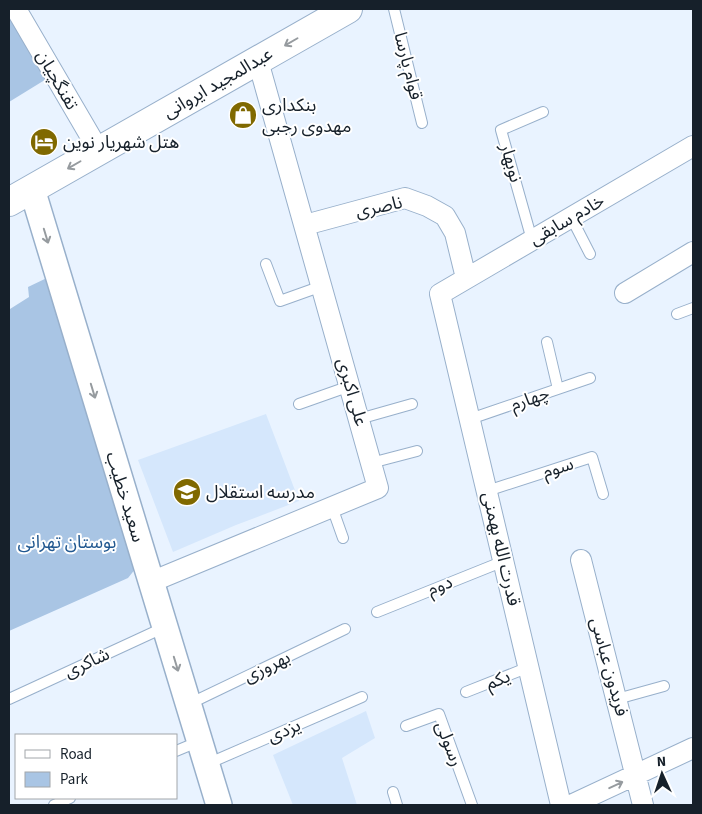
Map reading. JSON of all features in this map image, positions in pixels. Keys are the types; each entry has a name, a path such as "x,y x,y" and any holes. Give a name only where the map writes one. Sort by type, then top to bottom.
{"main road":[{"name":"عبدالمجید ایروانی","path":"20,196 258,61 317,17 348,9"}],"street":[{"name":"تفنگچیان","path":"16,9 99,151"},
{"name":"علی اکبری","path":"151,582 378,488 258,61"},
{"name":"خادم سابقی","path":"440,294 693,146"},
{"name":"سعید خطیب","path":"20,196 151,582 219,805"},
{"name":"ناصری","path":"305,225 405,198 427,206 445,216 455,233 466,278"},
{"path":"625,293 693,252"},
{"name":"قدرت الله بهمنی","path":"440,294 561,805"},
{"name":"فریدون عباسی","path":"580,560 637,775 643,805"},
{"path":"572,805 693,748"}],"lane":[{"name":"قوام پارسا","path":"394,9 422,123"},
{"name":"نوبهار","path":"532,240 501,130 543,112"},
{"path":"571,217 590,254"},
{"path":"266,264 280,301 322,286"},
{"path":"677,314 693,308"},
{"path":"546,342 558,389"},
{"name":"چهارم","path":"470,420 590,378"},
{"path":"299,404 350,386"},
{"path":"359,419 412,404"},
{"path":"371,463 417,451"},
{"name":"سوم","path":"487,491 592,457 603,494"},
{"path":"332,507 343,538"},
{"name":"دوم","path":"377,612 504,561"},
{"name":"شاکری","path":"9,698 165,627"},
{"name":"بهروزی","path":"188,704 345,629"},
{"name":"یکم","path":"466,692 529,667"},
{"path":"617,699 664,686"},
{"name":"یزدی","path":"207,764 362,697"},
{"name":"رسولی","path":"406,726 439,714 472,805"},
{"path":"178,750 200,741"},
{"path":"393,792 396,805"},
{"path":"54,805 68,799"}],"shaded area":[{"path":"266,414 299,501 173,552 138,460"},
{"path":"366,711 375,738 342,758 357,805 293,805 273,755"}],"green space":[{"path":"9,9 48,78 9,102"},
{"name":"بوستان تهرانی","path":"51,276 136,568 128,578 9,631 9,308 29,297 28,287"}],"place":[{"name":"بنکداری مهدوی رجبی","path":"243,115"},
{"name":"هتل شهریار نوین","path":"44,142"},
{"name":"مدرسه استقلال","path":"187,492"}]}
